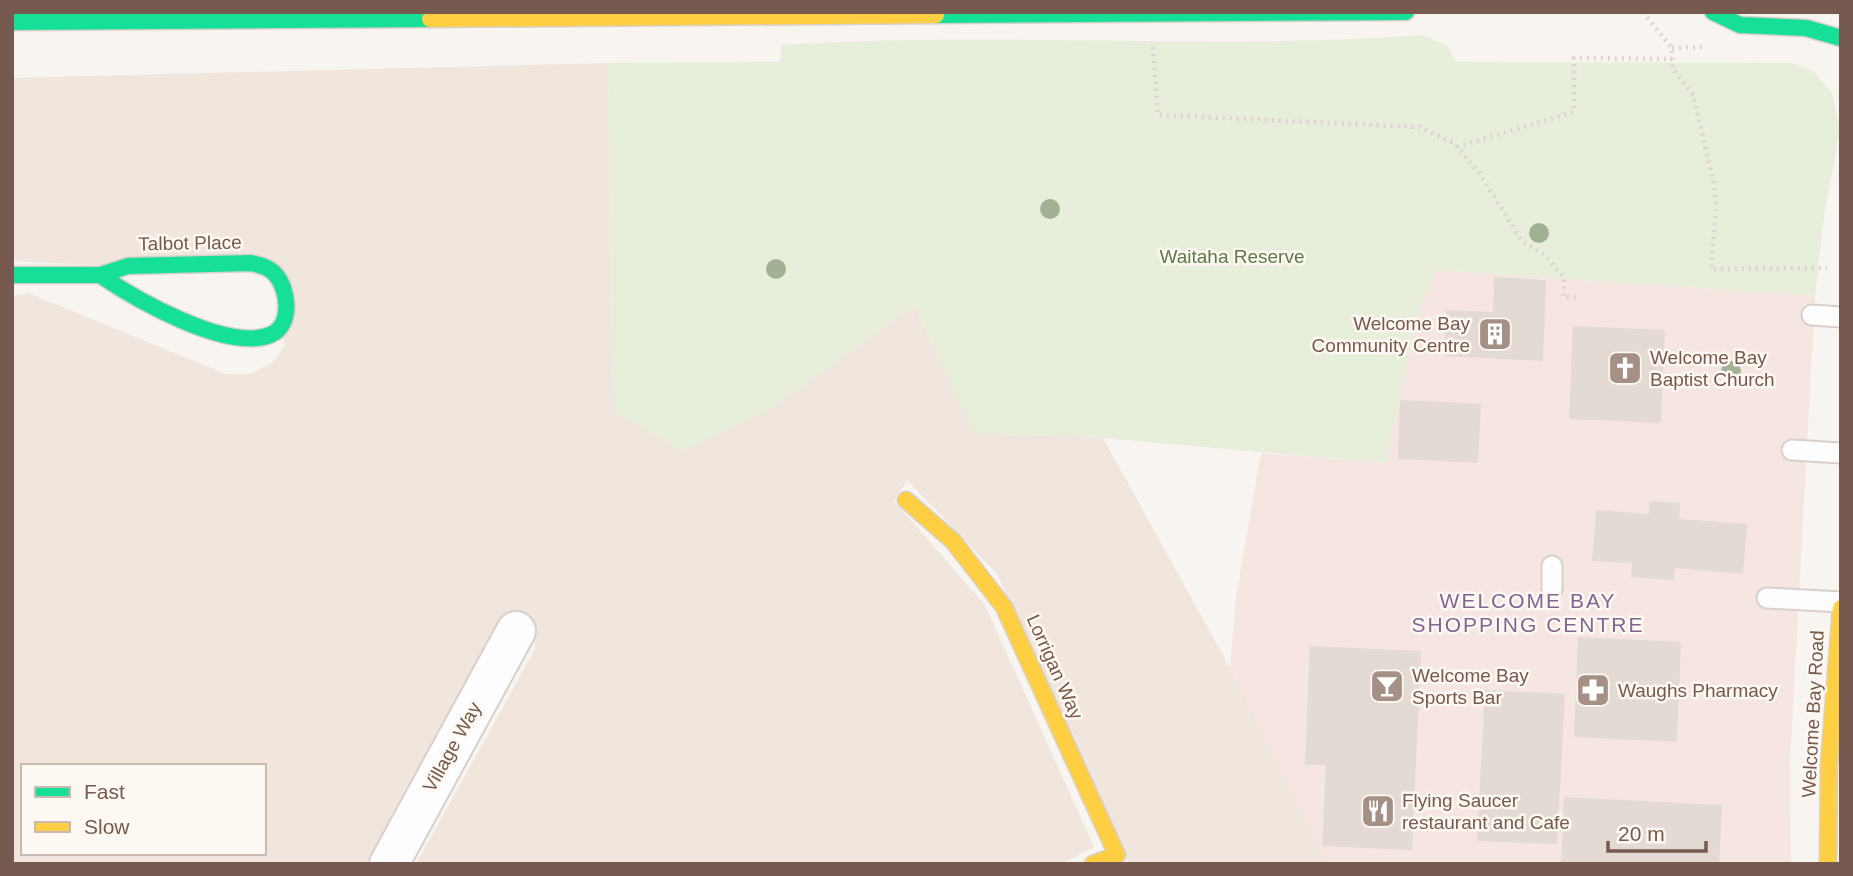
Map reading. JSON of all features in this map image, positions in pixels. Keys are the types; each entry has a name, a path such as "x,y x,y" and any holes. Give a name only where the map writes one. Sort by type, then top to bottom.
{"street":[{"path":"12,23 1406,12"},
{"path":"1713,12 1740,25 1806,28 1841,38"},
{"name":"Talbot Place","path":"12,275 100,275 128,266 251,263 264,266 274,273 282,285 287,306 284,321 272,334 263,338 236,338 150,305 100,275"},
{"name":"Lorrigan Way","path":"906,500 953,541 1004,607 1117,855 1093,864"},
{"name":"Welcome Bay Road","path":"1828,864 1829,765 1841,608"},
{"name":"Village Way","path":"389,864 516,631"}],"lane":[{"path":"1812,315 1841,317"},
{"path":"1792,450 1841,453"},
{"path":"1552,566 1552,589"},
{"path":"1767,598 1841,602"}],"path":[{"path":"1643,12 1672,48 1672,68 1693,95 1714,184 1716,210 1710,269 1827,268"},
{"path":"1153,46 1158,115 1419,127 1457,147 1480,174 1522,241 1545,255 1564,278 1563,297 1580,297"},
{"path":"1457,147 1574,112 1574,58 1672,59"},
{"path":"1840,177 1841,168"}],"shaded area":[{"path":"608,63 613,411 766,412 914,306 974,433 1103,438 1230,668 1327,864 1129,864 997,574 907,480 894,501 985,605 1094,847 1061,864 416,864 535,649 534,637 371,864 12,864 12,296 28,293 226,374 250,374 272,363 285,346 272,273 12,261 12,78"},
{"path":"1435,270 1815,296 1790,763 1791,864 1327,864 1230,668 1236,597 1261,453 1385,463 1419,310"}],"green space":[{"name":"Waitaha Reserve","path":"1423,35 1448,47 1456,62 1791,63 1812,70 1832,93 1840,130 1824,216 1815,296 1436,270 1419,310 1385,463 1103,438 974,433 914,306 766,412 682,451 613,411 608,63 780,62 781,45 861,41 1183,42"}],"building":[{"name":"Welcome Bay Community Centre","path":"1494,277 1546,280 1543,361 1444,356 1446,310 1493,312"},
{"path":"1573,326 1665,330 1661,423 1569,419"},
{"path":"1400,400 1481,404 1478,463 1398,459"},
{"path":"1649,501 1680,503 1679,519 1747,524 1743,574 1675,568 1674,580 1631,577 1632,563 1592,561 1596,510 1649,514"},
{"path":"1578,637 1681,642 1677,742 1574,737"},
{"path":"1310,646 1421,651 1412,850 1322,846 1326,765 1305,765"},
{"path":"1485,690 1565,694 1557,844 1477,841"},
{"path":"1564,797 1722,805 1719,864 1561,864"}],"traffic: fast":[{"path":"936,15 1406,12"},
{"path":"1713,12 1740,25 1806,28 1841,38"},
{"path":"12,22 430,19"},
{"path":"12,275 100,275 128,266 251,263 270,270 280,281 286,298 285,316 282,324 270,335 252,338 230,336 207,330 158,309 100,275"}],"traffic: slow":[{"path":"430,19 936,15"},
{"path":"906,500 953,541 1004,607 1117,855 1093,864"},
{"path":"1828,864 1829,765 1841,608"}],"place":[{"name":"Welcome Bay Community Centre","path":"1495,334"},
{"name":"Welcome Bay Baptist Church","path":"1625,368"},
{"name":"Welcome Bay Sports Bar","path":"1387,686"},
{"name":"Waughs Pharmacy","path":"1593,690"},
{"name":"Flying Saucer restaurant and Cafe","path":"1378,811"}],"district":[{"name":"WELCOME BAY SHOPPING CENTRE","path":"1528,612"}]}
